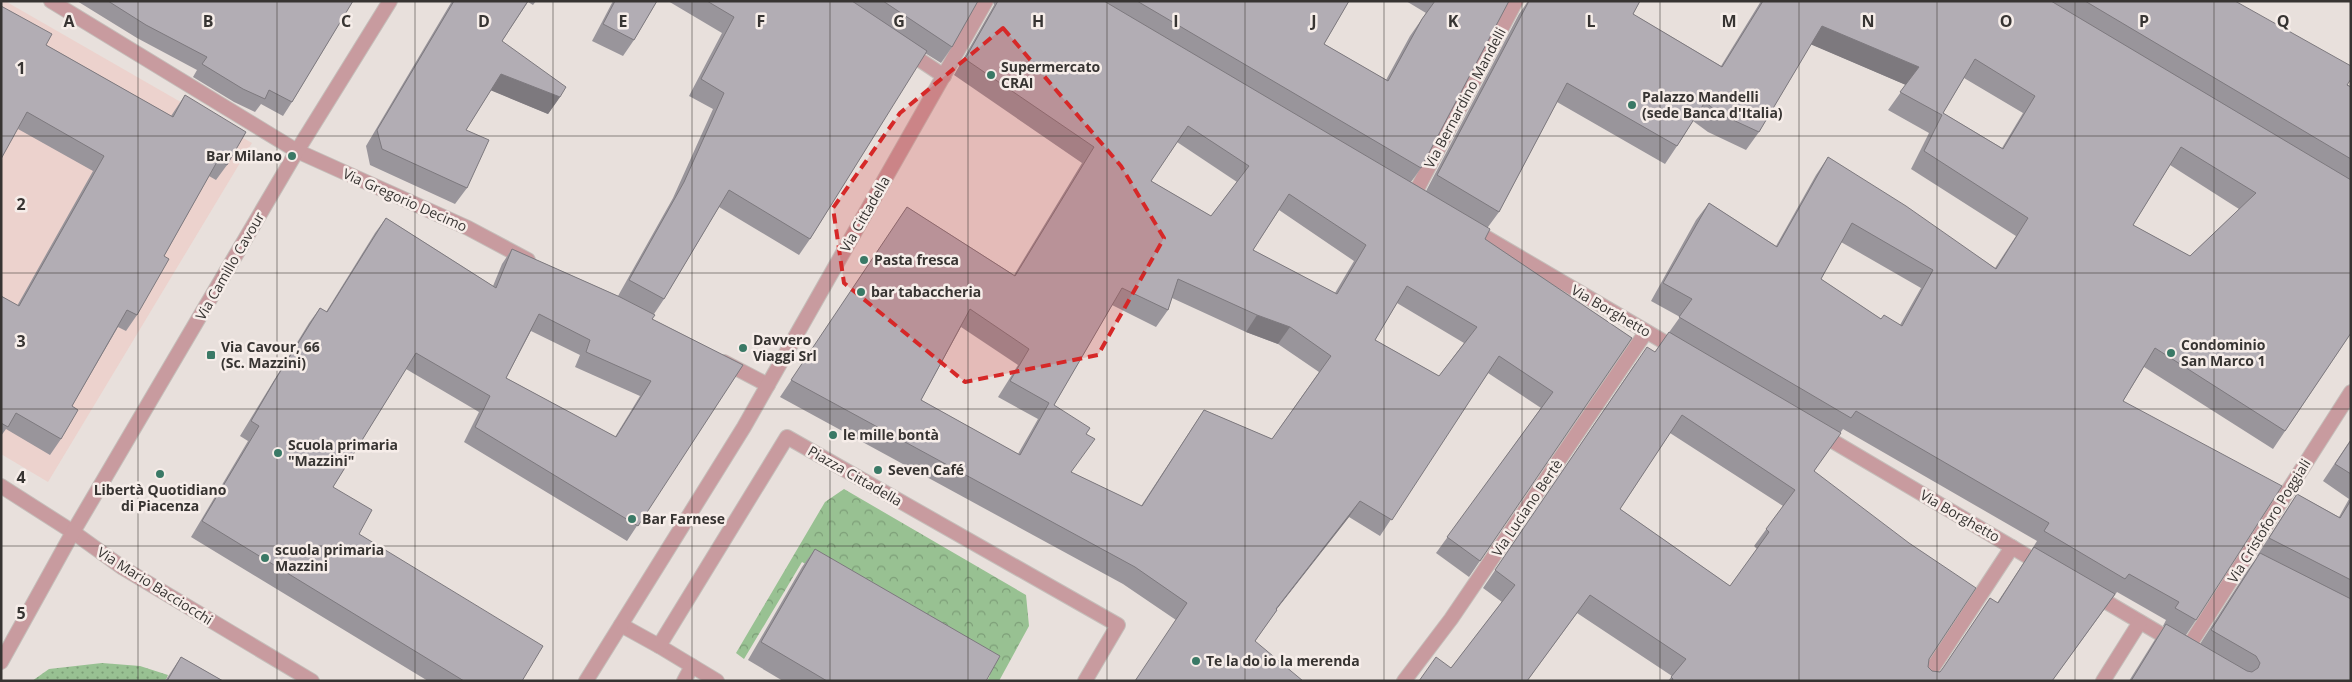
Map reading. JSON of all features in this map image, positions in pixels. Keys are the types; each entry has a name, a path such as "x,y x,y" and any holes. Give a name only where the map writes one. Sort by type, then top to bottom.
{"street":[{"name":"Via Gregorio Decimo","path":"50,1 296,151 468,228 538,265"},
{"name":"Via Camillo Cavour","path":"1,662 73,532 296,151 390,1"},
{"name":"Via Cittadella","path":"621,625 744,427 986,1"},
{"name":"Via Bernardino Mandelli","path":"1414,196 1516,1"},
{"path":"895,44 944,76"},
{"name":"Via Borghetto","path":"1457,221 1689,357"},
{"name":"Via Luciano Bertè","path":"1404,681 1451,619 1646,332"},
{"path":"715,358 768,385"},
{"name":"Via Cristoforo Poggiali","path":"2187,650 2249,561 2351,392"},
{"name":"Via Borghetto","path":"1808,427 2055,572"},
{"name":"Piazza Cittadella","path":"658,646 787,437 1118,625 1085,681"},
{"name":"Via Mario Bacciocchi","path":"1,486 73,532 123,568 312,681"},
{"path":"1924,681 2012,547"},
{"path":"2081,587 2202,658"},
{"path":"2103,681 2140,622"},
{"path":"586,681 621,625 717,681"},
{"path":"684,681 692,666"}],"highlighted area":[{"path":"1003,28 1121,166 1164,238 1098,355 965,382 844,283 833,208 900,113"}],"shaded area":[{"path":"1,1 5,1 252,143 48,482 1,454"}],"green space":[{"path":"844,489 1026,595 1029,626 999,681 987,681 990,675 897,617 802,562 744,659 736,653 825,502"},
{"path":"102,663 140,666 168,675 165,681 32,681 49,669"}],"building":[{"path":"108,1 353,1 292,102 269,90 265,99 243,89 202,64 207,57 146,25"},
{"path":"454,1 528,1 502,41 566,87 560,97 501,74 466,130 489,140 467,188 382,149 377,130"},
{"path":"615,1 657,1 634,40 603,24"},
{"path":"707,1 852,1 927,51 810,239 729,190 664,299 629,280 684,182 724,93 701,79 734,17"},
{"path":"883,1 978,1 952,47"},
{"path":"998,1 1104,1 1490,229 1485,239 1632,338 1480,561 1447,537 1553,392 1499,356 1392,520 1360,501 1276,609 1255,641 1303,681 1135,681 1187,603 1135,567 791,380 907,207 1015,276 1094,147 965,59","holes":["1188,126 1249,166 1211,216 1151,181","1289,194 1366,245 1337,294 1253,250","1178,279 1257,315 1290,327 1331,356 1272,439 1204,410 1142,506 1071,472 1095,439 1086,434 1090,428 1054,405 1122,288 1168,310","1407,286 1477,327 1439,376 1375,340","970,309 1029,349 1010,381 1049,403 1020,455 921,400"]},
{"path":"1137,1 1349,1 1324,44 1388,81 1422,19 1435,1 1509,1 1421,168"},
{"path":"1529,1 1640,1 1633,14 1722,67 1763,1 2051,1 2351,180 2351,333 2285,431 2155,348 2123,401 2282,486 2196,620 2175,608 2179,602 2129,574 2125,579 2044,531 2049,523 1856,411 1851,418 1679,317 1692,299 1663,283 1709,203 1777,247 1828,157 1906,206 1996,269 2028,218 1924,151 1942,115 1900,92 1919,67 1822,26 1759,132 1720,114 1705,102 1677,146 1567,83 1499,212 1437,175","holes":["1975,59 2035,96 2003,149 1943,113","2181,147 2256,193 2190,256 2133,225","1852,223 1933,270 1902,326 1884,315 1881,319 1821,279"]},
{"path":"2085,1 2235,1 2351,66 2351,79 2347,85 2351,87 2351,159"},
{"path":"1,6 52,34 46,45 173,117 185,95 246,132 227,165 218,160 164,256 169,259 137,315 127,310 72,406 78,410 61,439 16,413 8,427 1,423 1,296 19,306 104,156 27,112 1,159"},
{"path":"386,218 496,288 512,249 620,297 655,315 652,319 743,365 638,526 475,427 490,396 416,353 333,487 372,510 359,534 543,646 522,681 464,681 202,521 259,426 251,421 275,380 320,308 327,312","holes":["539,314 590,340 586,352 651,381 616,437 506,378"]},
{"path":"1669,332 1841,433 1814,471 1909,543 1976,588 1929,659 1928,667 1932,671 1940,672 1990,598 1998,603 2034,547 2115,594 2052,681 1672,681 1671,677 1686,659 1590,595 1527,681 1419,681 1436,657 1451,668 1515,585 1495,570 1647,347 1655,352","holes":["1682,415 1795,490 1766,529 1769,532 1730,586 1620,509"]},
{"path":"2351,440 2351,474 2335,464"},
{"path":"2297,494 2340,518 2351,500 2351,580 2269,538"},
{"path":"815,549 1000,656 986,681 827,681 761,642"},
{"path":"2260,553 2351,599 2351,681 2131,681 2166,624 2247,671 2252,672 2258,668 2260,663 2256,656 2211,630"},
{"path":"181,657 223,681 167,681"}],"place":[{"name":"Supermercato CRAI","path":"991,75"},
{"name":"Palazzo Mandelli (sede Banca d'Italia)","path":"1632,105"},
{"name":"Bar Milano","path":"292,156"},
{"name":"Pasta fresca","path":"864,260"},
{"name":"bar tabaccheria","path":"861,292"},
{"name":"Davvero Viaggi Srl","path":"743,348"},
{"name":"Condominio San Marco 1","path":"2171,353"},
{"name":"Via Cavour, 66 (Sc. Mazzini)","path":"211,355"},
{"name":"le mille bontà","path":"833,435"},
{"name":"Scuola primaria \"Mazzini\"","path":"278,453"},
{"name":"Seven Café","path":"878,470"},
{"name":"Libertà Quotidiano di Piacenza","path":"160,474"},
{"name":"Bar Farnese","path":"632,519"},
{"name":"scuola primaria Mazzini","path":"265,558"},
{"name":"Te la do io la merenda","path":"1196,661"}]}
